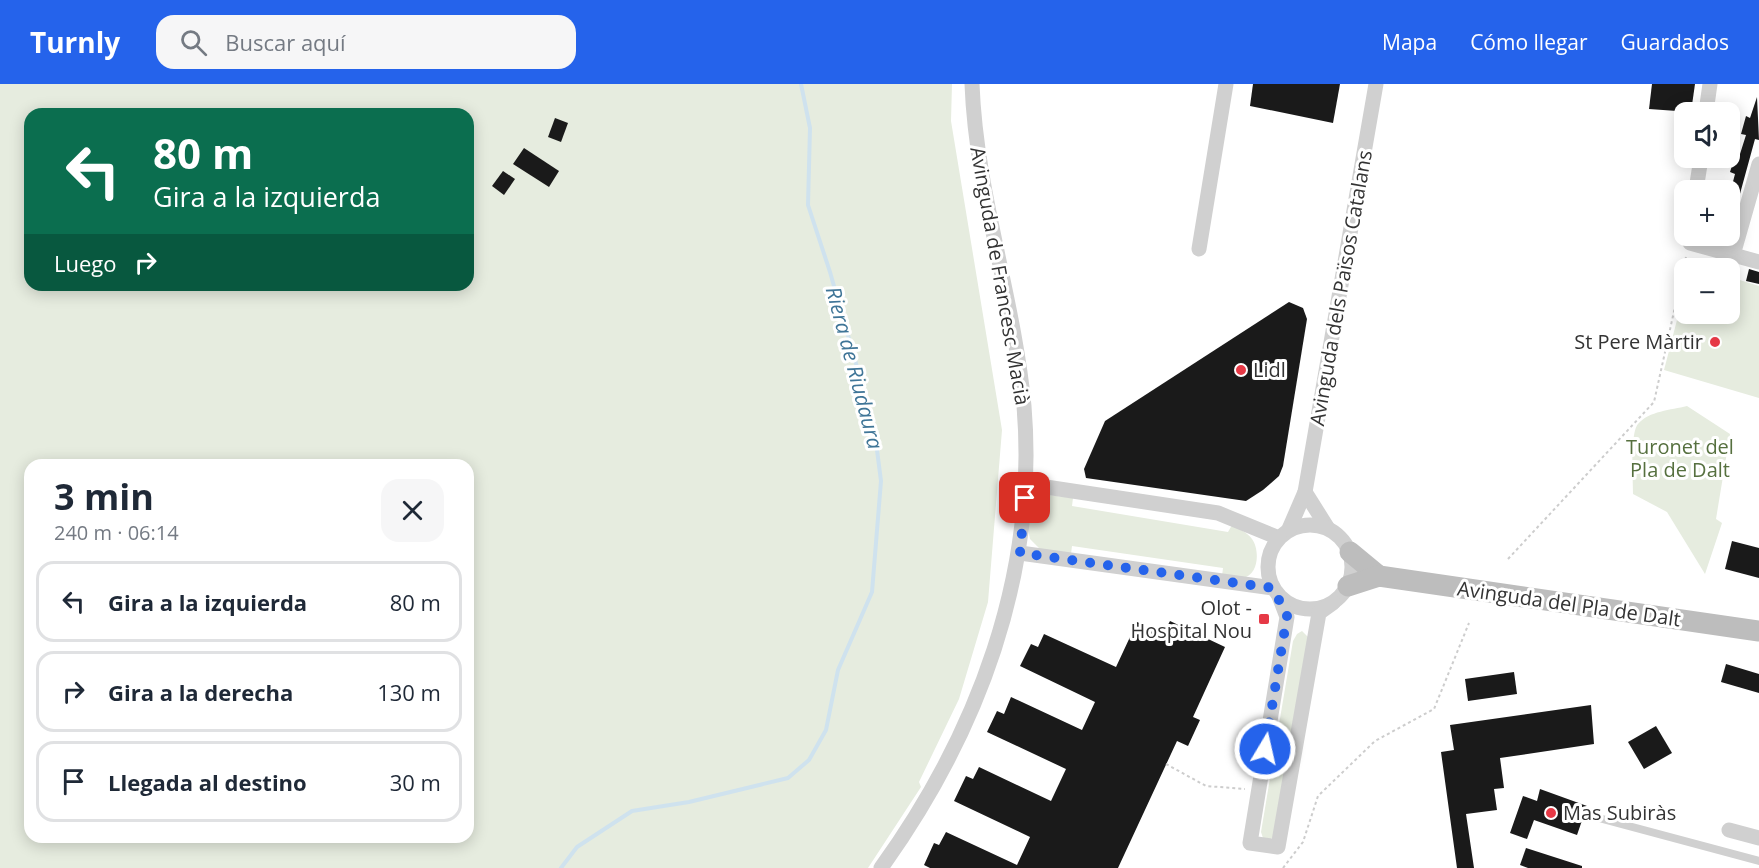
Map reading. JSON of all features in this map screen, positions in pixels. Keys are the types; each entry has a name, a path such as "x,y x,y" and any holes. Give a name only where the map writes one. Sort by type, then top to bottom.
{"street":[{"name":"Avinguda de Francesc Macià","path":"881,868 935,787 969,718 987,674 1020,553 1026,484 1024,406 980,163 972,84"},
{"path":"1199,249 1226,84"},
{"name":"Avinguda dels Països Catalans","path":"1284,533 1305,492 1377,84"},
{"path":"1707,102 1710,84"},
{"path":"1733,255 1758,172"},
{"path":"1709,246 1759,262"},
{"path":"1026,484 1218,513 1284,533 1308,524 1327,527"},
{"path":"1284,533 1268,559 1268,570 1287,616 1250,843 1278,847 1319,613 1333,603 1348,586 1353,569 1350,552 1345,542 1327,527 1305,492"},
{"path":"1350,552 1379,576"},
{"path":"1020,553 1276,592 1299,608 1310,609 1333,603"},
{"name":"Avinguda del Pla de Dalt","path":"1348,586 1379,576 1759,632"},
{"path":"1729,830 1759,838"}],"lane":[{"path":"1595,817 1759,861"}],"path":[{"path":"1508,559 1654,402 1688,246"},
{"path":"1283,868 1304,842 1318,796 1374,741 1434,709 1469,623"},
{"path":"1166,764 1206,786 1258,790"}],"green space":[{"path":"0,84 952,84 951,121 1002,430 988,602 959,699 919,782 921,787 868,868 0,868"},
{"name":"St Pere Màrtir","path":"1740,280 1759,286 1759,398 1664,370 1676,324 1740,324"},
{"name":"Turonet del Pla de Dalt","path":"1687,406 1730,434 1716,519 1722,523 1705,574 1667,512 1633,494 1633,446 1635,429 1638,424 1648,416"},
{"path":"1049,495 1073,498 1072,506 1228,532 1232,525 1248,534 1255,544 1257,556 1255,568 1248,576 1235,578 1222,576 1223,568 1072,546 1071,554 1040,549 1030,539 1028,525 1030,512 1037,501"},
{"path":"1302,631 1309,638 1276,833 1271,839 1263,838 1261,832 1293,641"}],"building":[{"path":"1253,84 1340,84 1333,123 1250,106"},
{"path":"1652,84 1695,84 1692,102 1674,102 1674,111 1649,109"},
{"path":"1757,97 1759,140 1755,139 1740,194 1740,180 1733,180 1735,174 1730,172 1731,168 1740,168 1740,154 1746,135 1741,134 1746,116 1750,118"},
{"path":"555,118 568,123 561,142 548,137"},
{"path":"524,148 559,171 549,187 513,164"},
{"path":"503,171 515,179 504,195 492,186"},
{"path":"1749,269 1759,272 1759,284 1746,281"},
{"name":"Lidl","path":"1289,302 1303,308 1307,319 1283,466 1279,476 1263,490 1246,501 1086,478 1084,469 1105,421"},
{"path":"1732,541 1759,548 1759,578 1725,569"},
{"path":"1170,621 1225,647 1193,717 1200,720 1188,746 1177,741 1118,868 930,868 924,865 934,843 939,845 946,832 1017,865 1030,837 954,801 966,776 973,779 979,767 1051,801 1066,769 987,732 997,711 1004,714 1011,697 1082,730 1095,702 1020,666 1031,644 1038,647 1044,634 1116,667 1137,622 1163,634"},
{"path":"1726,664 1759,674 1759,693 1721,682"},
{"path":"1514,672 1517,694 1468,701 1465,679"},
{"path":"1591,705 1594,744 1500,758 1504,788 1494,789 1497,810 1466,814 1474,868 1457,868 1441,752 1454,750 1450,725"},
{"path":"1656,726 1672,753 1644,769 1628,742"},
{"name":"Mas Subiràs","path":"1540,789 1587,806 1577,835 1534,820 1527,839 1510,833 1523,796 1537,801"},
{"path":"1526,848 1582,866 1582,868 1528,868 1520,865"}],"waterway":[{"name":"Riera de Riudaura","path":"561,868 577,847 632,811 689,802 788,778 809,760 826,730 838,670 872,592 881,481 874,427 830,272 808,205 810,128 801,84"}],"place":[{"name":"St Pere Màrtir","path":"1715,342"},
{"name":"Lidl","path":"1241,370"},
{"name":"Olot - Hospital Nou","path":"1264,619"},
{"name":"Mas Subiràs","path":"1551,813"}],"route":[{"path":"1025,498 1020,553 1273,588 1287,616 1265,749"}]}
